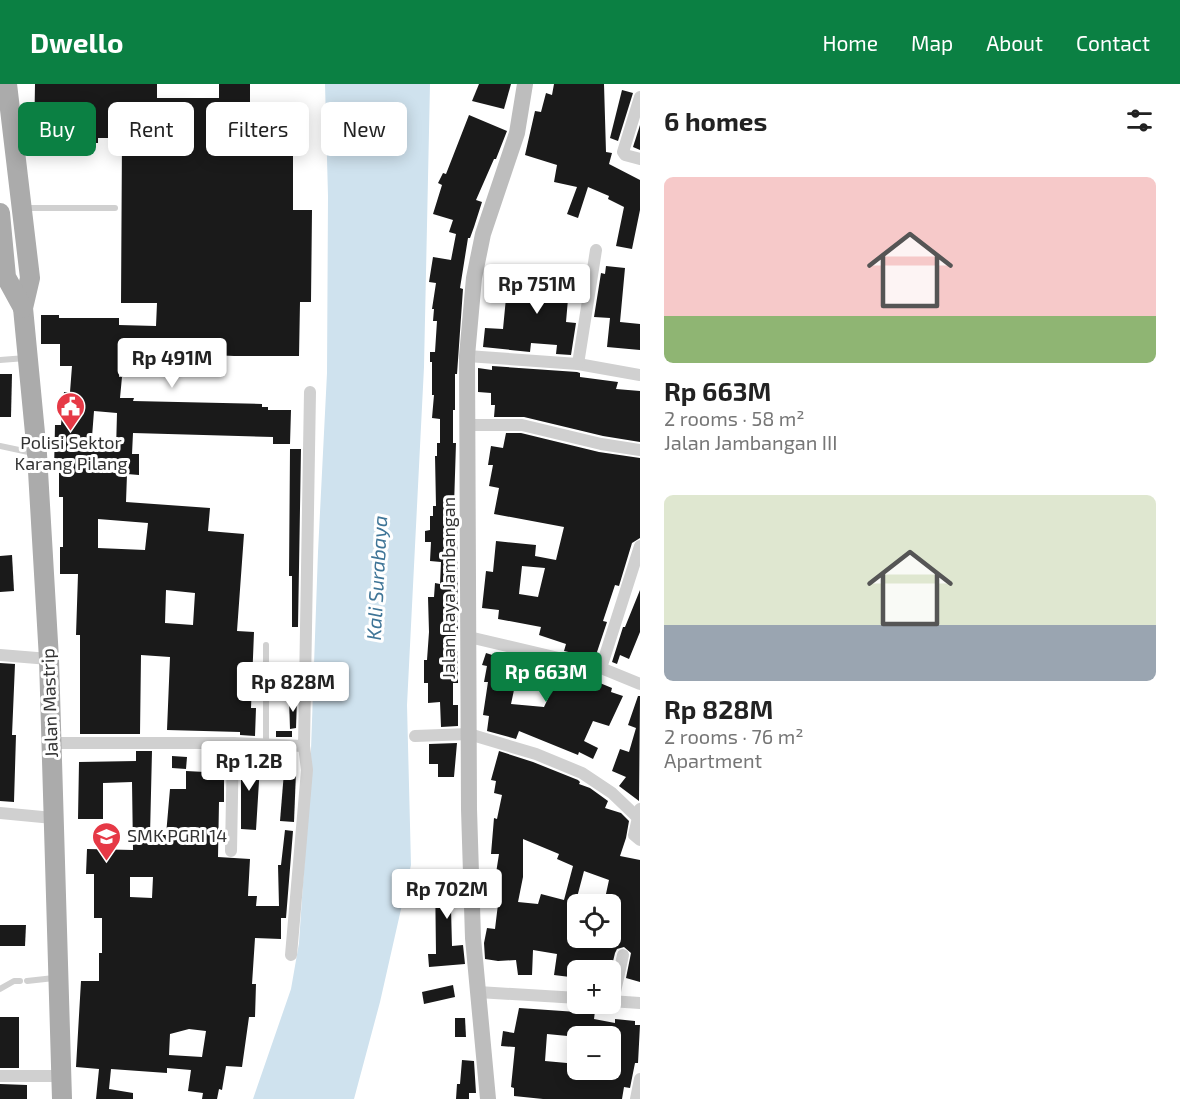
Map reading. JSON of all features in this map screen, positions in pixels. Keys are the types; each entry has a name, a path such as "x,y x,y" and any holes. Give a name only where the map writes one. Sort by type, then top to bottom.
{"main road":[{"name":"Jalan Mastrip","path":"7,84 30,278 23,308 37,453 49,659 62,1099"},
{"name":"Jalan Raya Jambangan","path":"488,1099 472,926 467,356 474,278 483,234 517,133 525,84"},
{"name":"Jalan Mastrip","path":"0,213 3,277 23,308"}],"street":[{"path":"640,97 623,152 625,155 640,159"},
{"path":"578,364 596,250"},
{"path":"467,356 578,364 640,375"},
{"path":"291,955 307,770 303,746 310,392"},
{"path":"468,425 522,425 601,444 640,450"},
{"path":"601,668 640,546"},
{"path":"469,637 601,668 640,684"},
{"path":"0,655 49,659"},
{"path":"415,736 469,734 536,754 582,773 639,813 634,835 640,840"},
{"path":"52,744 233,743 303,746"},
{"path":"231,851 233,743"},
{"path":"0,813 53,818"},
{"path":"621,963 623,955"},
{"path":"478,992 567,997"},
{"path":"621,1002 640,1003"},
{"path":"0,1076 61,1076"},
{"path":"636,1099 640,1079"}],"lane":[{"path":"21,208 116,208"},
{"path":"0,360 28,358"},
{"path":"0,446 37,453"},
{"path":"266,645 266,744"},
{"path":"0,989 14,981 58,978"}],"water":[{"name":"Kali Surabaya","path":"325,84 430,84 424,367 407,705 411,865 380,1002 354,1099 253,1099 291,989 299,943 310,778 327,373 327,156 407,156 407,102 325,102"}],"building":[{"path":"35,84 157,84 157,98 219,98 219,84 250,84 250,102 206,102 206,156 293,156 293,210 312,210 311,302 300,302 299,356 234,356 119,351 119,377 122,377 120,398 134,398 133,401 262,404 262,407 268,407 268,410 291,410 290,444 273,444 273,437 133,433 132,454 139,454 139,475 127,474 126,502 210,508 208,531 244,534 237,631 254,632 251,708 256,708 255,736 240,735 240,732 167,730 170,657 141,655 140,734 80,734 80,635 76,635 78,574 60,574 60,547 63,547 63,497 59,497 59,471 54,471 55,425 61,425 64,392 70,392 72,366 60,366 60,344 41,344 41,315 59,315 59,318 119,318 119,325 156,326 157,303 121,303 122,156 194,156 194,102 108,102 108,138 98,138 98,143 96,143 96,102 35,102","holes":["94,411 117,413 116,450 91,450","98,519 148,523 145,550 98,548","166,590 195,593 193,625 165,623"]},
{"path":"479,84 511,84 504,109 472,101"},
{"path":"554,84 604,84 606,152 612,153 609,164 640,180 640,210 632,249 616,246 624,207 608,199 609,196 588,187 578,218 567,214 577,187 554,182 557,165 525,155 535,111 541,112 546,93 552,95"},
{"path":"622,90 633,93 618,141 610,138"},
{"path":"469,115 507,131 476,200 482,202 470,238 468,238 460,288 463,289 457,374 455,374 455,410 453,410 453,443 456,443 454,506 457,506 458,630 456,630 455,651 458,651 458,683 453,683 453,705 458,705 458,726 441,727 440,702 428,703 428,683 424,683 424,660 427,660 429,632 428,597 434,597 435,583 440,584 441,562 430,561 431,542 425,542 425,531 430,530 430,516 433,516 433,506 436,506 435,456 437,456 437,443 440,443 440,419 432,418 434,395 432,395 432,362 430,362 430,352 435,352 437,321 433,321 434,309 432,309 436,283 429,282 433,257 451,260 456,234 449,232 453,220 433,214 442,185 438,183 443,173 446,174"},
{"path":"640,125 640,150 633,147"},
{"path":"606,266 625,268 620,322 640,324 640,350 607,347 610,318 594,317 601,273 605,274"},
{"path":"545,275 583,278 580,300 568,299 566,322 576,323 571,355 556,354 557,345 531,343 530,352 483,347 485,328 503,329 508,277 545,281"},
{"path":"492,366 577,372 580,373 580,377 618,382 616,389 640,391 640,442 603,436 524,417 494,417 495,405 491,405 491,393 478,392 478,368 492,370"},
{"path":"0,374 12,374 11,417 0,417"},
{"path":"506,433 521,433 599,452 640,458 640,538 632,543 619,586 615,585 603,621 607,622 596,655 593,654 591,657 564,651 566,644 539,635 541,627 498,619 499,610 482,608 486,571 493,572 496,541 536,545 535,556 556,560 564,527 494,514 499,488 489,486 493,465 488,465 491,446 503,448","holes":["522,566 545,568 538,597 519,594"]},
{"path":"290,449 301,449 298,627 292,627 292,576 289,576"},
{"path":"12,555 14,591 0,592 0,556"},
{"path":"640,590 640,632 629,659 620,655 617,664 612,662 623,627 625,627"},
{"path":"486,653 508,660 510,655 585,673 583,676 612,688 611,692 623,696 609,726 593,721 584,741 598,748 593,759 519,731 516,739 487,731 489,716 483,715 488,682 484,682 487,666 482,665","holes":["517,676 552,690 544,707 511,704"]},
{"path":"0,663 15,664 12,735 16,735 14,802 0,801"},
{"path":"638,696 640,696 639,801 619,786 626,777 612,771 620,749 629,752 636,728 628,725"},
{"path":"289,699 297,699 296,728 290,729"},
{"path":"276,731 292,731 292,737 276,737"},
{"path":"457,743 454,777 438,777 438,764 429,764 429,744"},
{"path":"136,751 152,751 150,835 166,835 170,789 186,789 186,771 224,773 224,802 219,802 218,857 250,859 248,896 257,896 256,906 279,906 278,865 281,865 285,830 293,831 286,918 281,918 281,939 255,938 252,984 256,984 255,1017 249,1017 242,1067 226,1066 222,1090 219,1089 217,1099 202,1099 203,1093 188,1091 191,1070 167,1068 167,1073 111,1069 109,1089 133,1093 133,1099 96,1099 99,1069 76,1067 81,981 99,981 99,953 102,953 102,918 94,918 94,874 86,874 87,849 133,850 132,782 103,783 103,819 78,819 79,762 136,761","holes":["130,877 153,877 152,898 130,897","189,1029 206,1031 202,1057 169,1055 170,1034"]},
{"path":"499,751 578,780 579,784 590,788 608,801 605,808 621,813 629,821 620,856 640,860 640,982 626,978 631,953 624,947 621,948 621,894 606,894 609,880 584,871 578,894 567,894 567,948 620,948 617,949 613,960 567,960 567,977 554,975 557,954 533,950 532,975 518,975 516,960 485,959 484,943 487,928 495,929 498,904 482,902 482,885 494,886 499,854 491,854 494,818 497,819 502,795 494,793 496,781 491,780","holes":["523,839 559,854 557,859 573,866 564,900 541,894 538,904 518,902 523,877"]},
{"path":"241,752 252,752 251,764 260,765 256,830 241,829"},
{"path":"275,753 292,754 291,769 275,769"},
{"path":"172,756 187,757 186,769 172,768"},
{"path":"284,772 296,772 294,822 280,821"},
{"path":"457,869 460,869 462,908 451,908 452,946 463,945 465,964 429,967 428,954 436,954 435,873 457,873"},
{"path":"0,925 26,925 25,946 0,946"},
{"path":"453,985 455,997 424,1004 422,992"},
{"path":"519,1008 567,1011 567,1014 595,1014 594,1019 615,1023 615,1019 635,1021 635,1025 640,1025 638,1063 635,1063 630,1088 624,1087 622,1099 543,1099 514,1096 514,1088 511,1087 515,1047 501,1046 503,1031 514,1033"},
{"path":"0,1017 19,1017 19,1068 0,1068"},
{"path":"455,1018 465,1018 466,1037 455,1037"},
{"path":"462,1060 474,1061 476,1093 469,1093 469,1099 456,1099"},
{"path":"0,1084 27,1085 27,1099 0,1099"}],"place":[{"name":"Polisi Sektor Karang Pilang","path":"71,432"},
{"name":"SMK PGRI 14","path":"106,862"}]}
